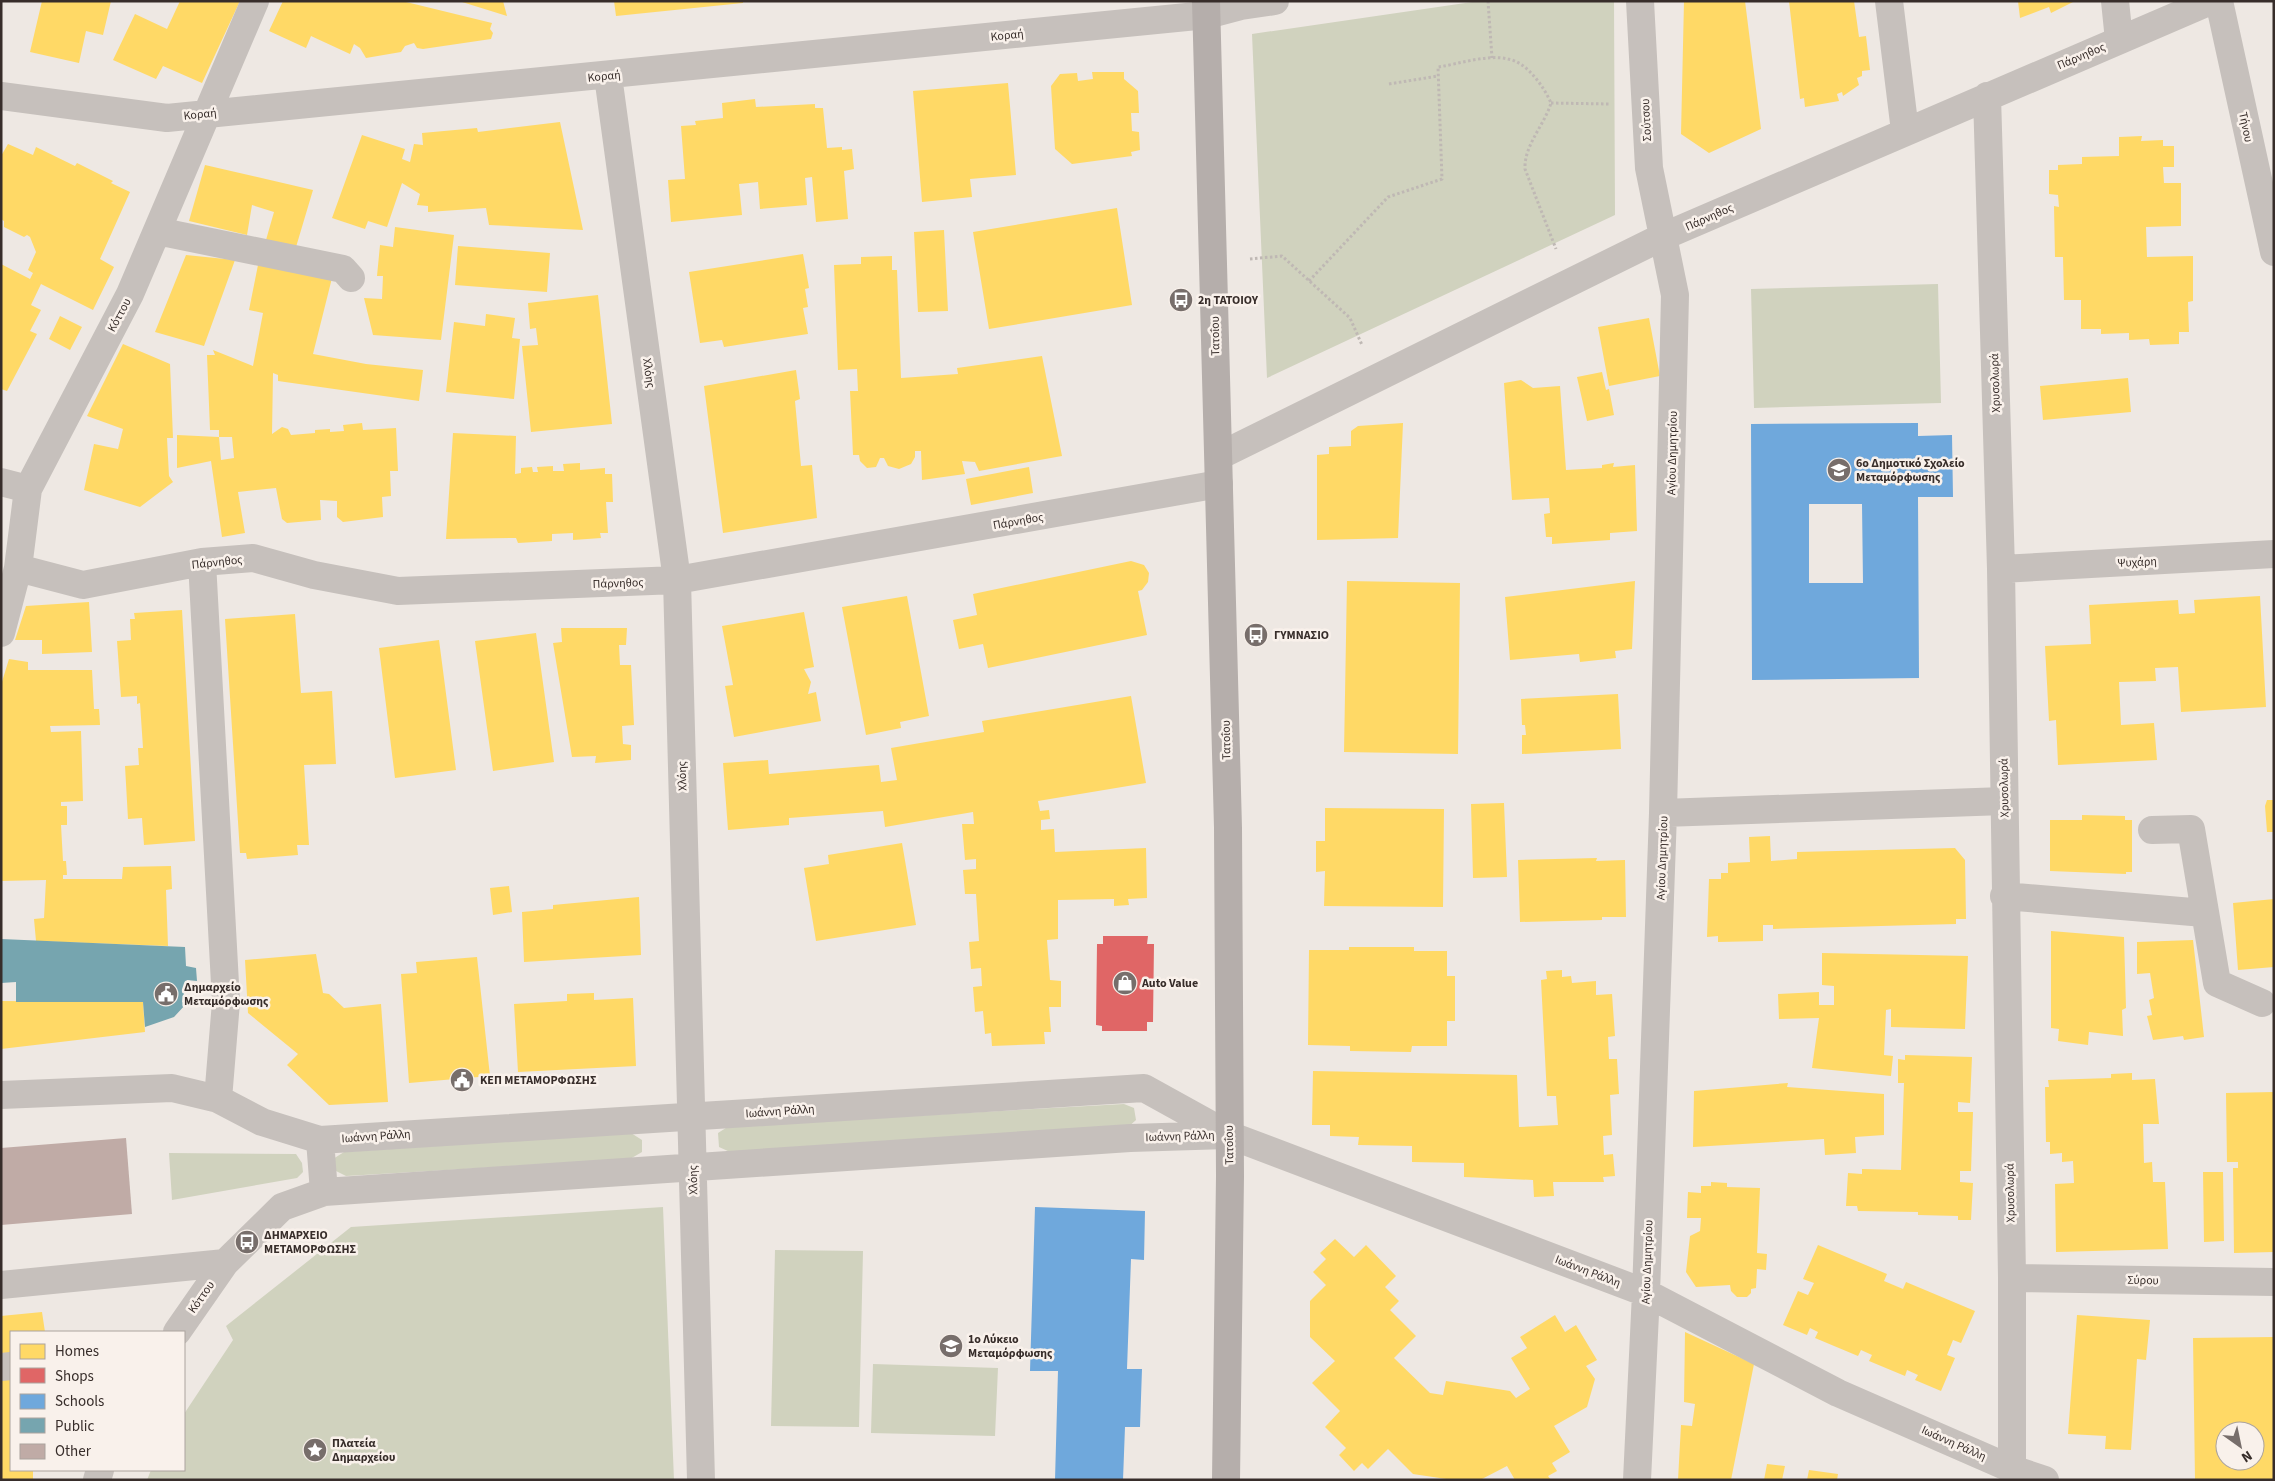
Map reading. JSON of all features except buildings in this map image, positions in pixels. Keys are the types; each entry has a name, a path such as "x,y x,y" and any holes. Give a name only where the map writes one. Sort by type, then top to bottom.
{"main road":[{"name":"Τατοΐου","path":"1206,8 1228,828 1229,1135 1226,1480"}],"street":[{"name":"Κόττου","path":"1,633 18,568 28,489 130,294 255,1"},
{"name":"Κοραή","path":"1,96 167,118 608,76 1275,1"},
{"name":"Σούτσου","path":"1640,1 1649,168 1662,237"},
{"path":"1889,1 1905,131"},
{"path":"2115,1 2119,40"},
{"name":"Πάρνηθος","path":"1218,456 1662,237 2211,1"},
{"name":"Τήνου","path":"2219,1 2274,252"},
{"name":"Χλόης","path":"608,76 677,580 702,1480"},
{"name":"Χρυσολωρά","path":"1987,96 2001,569 2004,896 2012,1278 2012,1474"},
{"path":"157,231 343,269 350,278"},
{"name":"Αγίου Δημητρίου","path":"1636,1480 1646,1293 1664,813 1675,294 1662,237"},
{"path":"1,482 28,489"},
{"name":"Πάρνηθος","path":"18,568 82,585 202,562 253,558 314,575 398,591 677,580 1219,484"},
{"name":"Ψυχάρη","path":"2001,569 2274,554"},
{"path":"202,562 226,1002 218,1099"},
{"path":"1664,813 2004,801"},
{"path":"2152,830 2191,829 2217,983 2262,1003"},
{"path":"2004,896 2204,913"},
{"name":"Ιωάννη Ράλλη","path":"1,1095 172,1088 218,1099 262,1122 320,1140 1144,1088 1229,1135 1646,1293 1838,1393 2012,1474 2045,1480"},
{"name":"Ιωάννη Ράλλη","path":"225,1263 282,1207 324,1192 1130,1138 1229,1135"},
{"path":"320,1140 324,1192"},
{"name":"Κόττου","path":"177,1331 225,1263"},
{"path":"1,1284 225,1263"},
{"name":"Σύρου","path":"2012,1278 2274,1282"}],"path":[{"path":"1488,1 1492,58"},
{"path":"1309,281 1388,197 1442,180 1438,67 1492,58 1510,59 1524,67 1539,83 1551,103 1546,119 1528,146 1524,159 1525,169 1569,283"},
{"path":"1390,84 1438,76"},
{"path":"1551,103 1646,104"},
{"path":"1213,263 1282,256 1350,318 1378,377"}],"green space":[{"path":"1479,1 1614,1 1615,215 1267,378 1252,34"},
{"path":"1938,284 1941,403 1754,408 1751,289"},
{"path":"1124,1104 1134,1108 1136,1120 1126,1129 730,1152 719,1147 718,1133 729,1126"},
{"path":"631,1133 642,1140 642,1152 630,1159 346,1176 334,1170 333,1159 344,1152"},
{"path":"169,1153 296,1154 302,1163 303,1172 297,1178 172,1200"},
{"path":"663,1207 674,1480 147,1480 151,1471 185,1471 185,1412 233,1340 226,1326 351,1227"},
{"path":"775,1250 863,1251 859,1427 771,1426"},
{"path":"873,1364 998,1368 995,1436 871,1433"}],"place":[{"name":"2η ΤΑΤΟΙΟΥ","path":"1181,300"},
{"name":"6ο Δημοτικό Σχολείο Μεταμόρφωσης","path":"1839,470"},
{"name":"ΓΥΜΝΑΣΙΟ","path":"1256,635"},
{"name":"Auto Value","path":"1125,983"},
{"name":"Δημαρχείο Μεταμόρφωσης","path":"166,994"},
{"name":"ΚΕΠ ΜΕΤΑΜΟΡΦΩΣΗΣ","path":"462,1080"},
{"name":"ΔΗΜΑΡΧΕΙΟ ΜΕΤΑΜΟΡΦΩΣΗΣ","path":"247,1242"},
{"name":"1ο Λύκειο Μεταμόρφωσης","path":"951,1346"},
{"name":"Πλατεία Δημαρχείου","path":"315,1450"}]}
